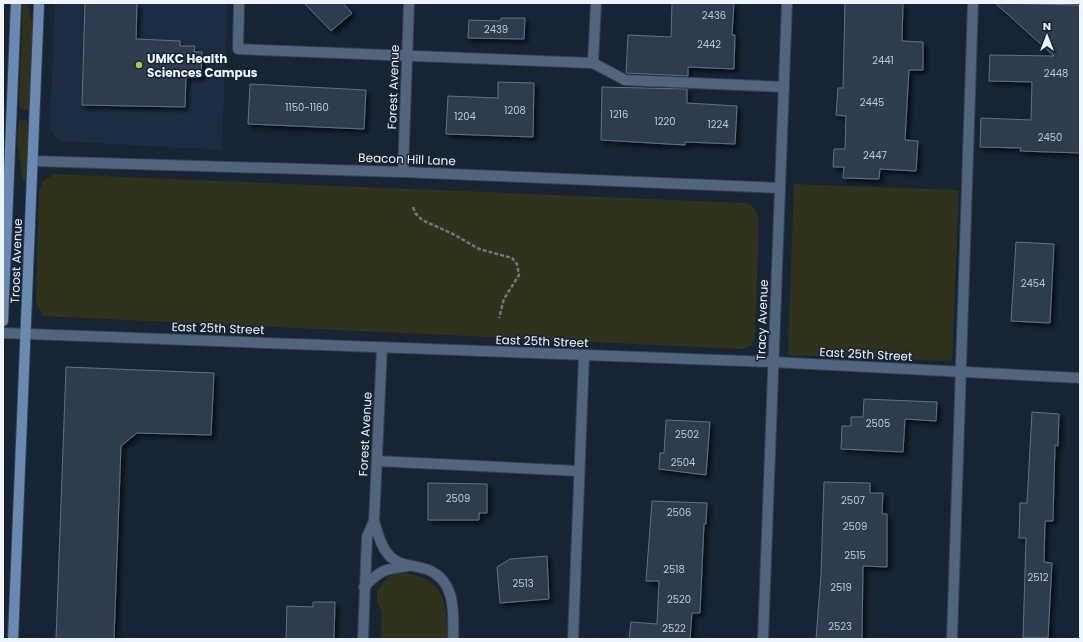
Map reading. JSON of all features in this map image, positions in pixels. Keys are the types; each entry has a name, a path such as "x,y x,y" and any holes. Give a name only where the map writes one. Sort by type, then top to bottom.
{"main road":[{"name":"Troost Avenue","path":"3,321 16,3"},
{"name":"Troost Avenue","path":"13,639 39,3"}],"street":[{"path":"239,3 238,49 593,63 625,80 784,87"},
{"name":"Forest Avenue","path":"404,172 410,3"},
{"path":"593,63 596,3"},
{"name":"Tracy Avenue","path":"763,639 787,3"},
{"path":"952,639 973,3"},
{"name":"Beacon Hill Lane","path":"33,161 404,172 780,188"},
{"name":"East 25th Street","path":"3,333 773,362 1080,378"},
{"name":"Forest Avenue","path":"363,639 367,537 374,521 382,347"},
{"path":"572,639 584,355"},
{"path":"377,461 579,471"},
{"name":"Forest Avenue","path":"374,521 383,547 393,559 408,566"},
{"name":"Forest Avenue","path":"364,587 374,577 386,569 408,566 423,568 436,573 449,589 454,606 453,639"}],"path":[{"path":"414,207 416,214 422,220 453,234 479,249 512,258 517,264 519,275 504,299 499,318"}],"shaded area":[{"name":"UMKC Health Sciences Campus","path":"55,3 227,3 222,150 63,141 55,137 50,126"}],"green space":[{"path":"23,3 28,3 33,30 29,110 21,109 19,107"},
{"path":"19,120 30,121 27,181 23,181 17,143"},
{"path":"54,174 746,203 755,210 758,214 759,220 755,338 751,346 742,349 43,316 36,304 39,190 43,181"},
{"path":"794,184 959,190 952,361 788,355"},
{"path":"396,573 411,574 423,578 439,591 444,601 446,612 447,639 381,639 382,612 377,601 377,591 387,578"}],"building":[{"path":"85,3 137,3 136,39 180,41 180,46 195,46 194,52 202,52 201,77 186,77 185,107 82,105"},
{"path":"304,3 343,3 352,13 331,31"},
{"path":"672,3 734,3 732,35 735,35 734,69 688,67 688,76 626,73 628,35 671,37"},
{"path":"845,3 903,3 902,41 923,42 923,70 909,70 905,140 918,141 916,171 880,169 879,179 843,178 844,167 833,167 834,149 845,149 846,116 836,115 838,88 843,88"},
{"path":"995,3 1080,5 1080,153 1020,151 1021,148 980,147 981,118 1031,120 1032,82 989,81 990,55 1054,56"},
{"path":"501,18 525,18 524,39 468,38 469,20 500,21"},
{"path":"498,82 534,83 533,137 446,134 448,96 498,98"},
{"path":"250,84 366,90 364,129 248,124"},
{"path":"602,87 687,89 687,103 737,106 735,144 685,142 685,145 601,140"},
{"path":"1016,242 1054,244 1050,323 1011,321"},
{"path":"66,367 214,373 211,435 137,433 121,446 114,639 56,639"},
{"path":"864,399 937,402 936,421 905,419 903,452 841,449 842,426 851,426 851,417 863,417"},
{"path":"1032,412 1059,414 1058,446 1055,445 1053,521 1045,521 1044,562 1052,563 1048,638 1023,638 1026,538 1019,538 1020,503 1027,503"},
{"path":"666,420 710,422 706,475 659,469 660,453 664,453"},
{"path":"824,482 870,483 870,493 883,493 882,514 887,514 887,567 863,566 862,639 816,639 821,574"},
{"path":"428,483 487,484 487,513 479,513 479,520 428,520"},
{"path":"652,501 707,503 706,524 704,524 700,613 692,613 690,639 629,639 631,622 657,624 659,581 646,581"},
{"path":"547,556 549,599 500,603 497,567 510,559"},
{"path":"313,602 335,602 334,639 286,639 287,606 313,607"}],"place":[{"name":"UMKC Health Sciences Campus","path":"139,65"}]}
